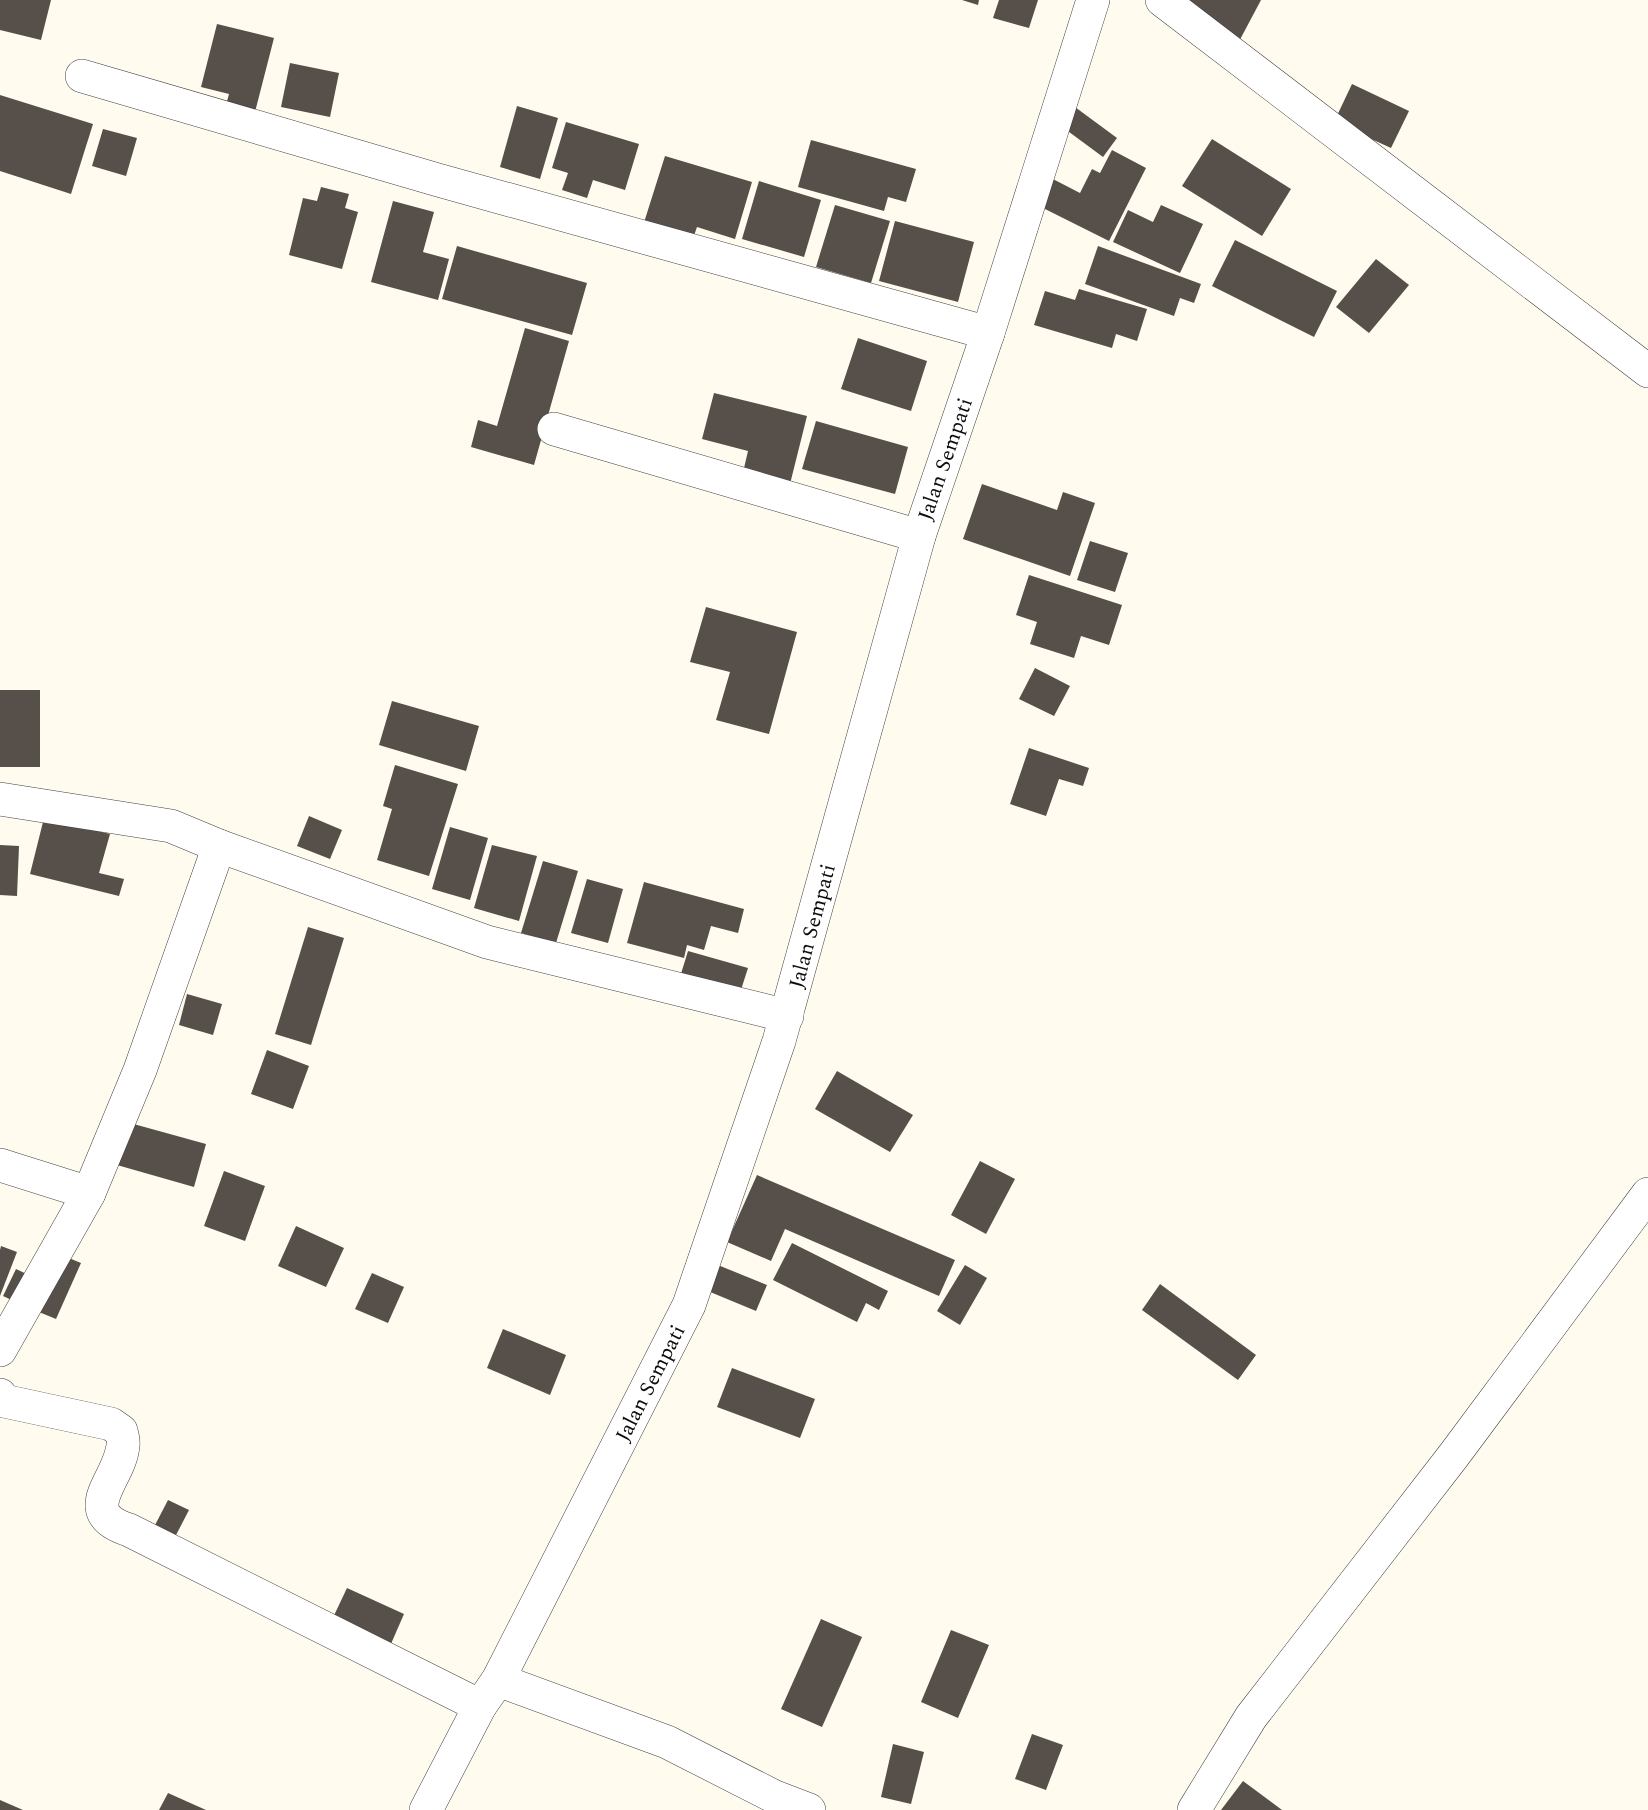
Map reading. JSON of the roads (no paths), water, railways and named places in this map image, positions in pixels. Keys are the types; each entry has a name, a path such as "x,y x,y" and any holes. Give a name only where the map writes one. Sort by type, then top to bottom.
{"street":[{"name":"Jalan Sempati","path":"426,1810 489,1693 689,1305 787,1016 919,536 988,333 1093,0"},
{"path":"1162,0 1648,371"},
{"path":"82,76 438,180 988,333"},
{"path":"554,429 919,536"},
{"path":"0,799 171,826 219,846 487,942 787,1016"},
{"path":"0,1350 89,1193 140,1070 219,846"},
{"path":"0,1165 89,1193"},
{"path":"1194,1810 1251,1717 1454,1455 1648,1194"},
{"path":"0,1395 4,1401 111,1424 121,1431 123,1444 120,1457 102,1495 102,1509 105,1518 115,1526 129,1530 489,1693 668,1742 775,1797 809,1810"}]}
